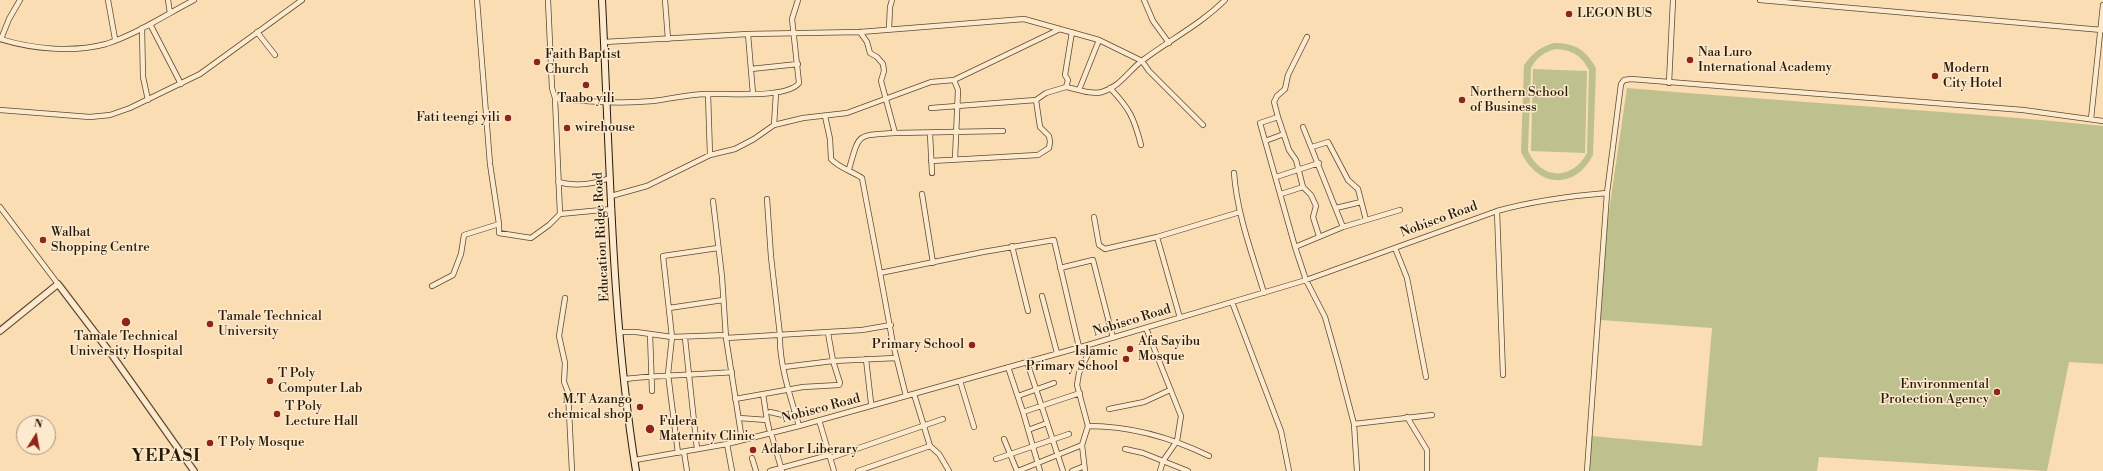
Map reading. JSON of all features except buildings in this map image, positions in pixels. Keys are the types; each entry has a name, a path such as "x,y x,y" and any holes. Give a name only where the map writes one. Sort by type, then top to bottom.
{"main road":[{"name":"Education Ridge Road","path":"602,0 605,102 619,332 636,471"}],"street":[{"path":"20,0 9,18 0,39 48,48 84,48 106,43 142,28 194,0"},
{"path":"108,0 115,40"},
{"path":"168,0 170,12"},
{"path":"0,110 90,117 110,114 148,100 200,74 302,0"},
{"path":"477,0 490,164 499,233 531,238 549,225 560,214 612,209"},
{"path":"548,0 552,88 555,98 560,214"},
{"path":"665,0 668,39"},
{"path":"555,98 605,102 652,101 708,94 776,93 796,86 799,82 798,64 792,35 792,19 798,0"},
{"path":"889,29 890,7 892,0"},
{"path":"1144,0 1153,21 1169,43"},
{"path":"931,108 1036,100 1046,93 1066,87 1091,93 1102,92 1116,86 1142,61 1209,16 1225,0"},
{"path":"1669,83 1673,0"},
{"path":"1760,0 2102,30"},
{"path":"2091,119 2102,30 2103,5"},
{"path":"604,42 748,34 792,35 860,32 889,29 936,28 968,23 1024,19 1099,40 1142,61 1149,71 1203,125"},
{"path":"150,24 181,84"},
{"path":"142,28 143,77 148,100"},
{"path":"611,196 647,186 710,155 735,149 754,139 774,125 803,118 847,113 931,82 954,80 1060,29"},
{"path":"257,32 275,55"},
{"path":"860,32 870,53 878,57 884,64 884,71 881,81 884,100 890,111 895,133"},
{"path":"1066,87 1068,80 1065,75 1072,32"},
{"path":"748,34 753,94"},
{"path":"1308,37 1288,75 1285,89 1277,96 1274,102 1303,187 1312,195 1316,206 1313,217 1319,236"},
{"path":"1079,90 1099,40"},
{"path":"751,68 798,64"},
{"path":"1587,471 1607,193 1621,84 1624,80 1630,79 2023,110 2103,121"},
{"path":"954,80 958,90 955,159"},
{"path":"1110,88 1123,102 1134,118 1141,145"},
{"path":"774,125 776,93"},
{"path":"708,94 710,155"},
{"path":"932,161 1038,155 1049,148 1050,142 1049,136 1040,127 1036,100"},
{"path":"825,116 830,139 831,159 837,166 849,169 862,178 891,325 896,358 906,396"},
{"path":"1278,117 1260,123 1295,247 1306,280 1325,317 1354,424 1357,471"},
{"path":"1304,127 1343,227"},
{"path":"849,169 857,141 864,135 1003,131"},
{"path":"930,134 932,173"},
{"path":"1265,141 1284,134"},
{"path":"1312,147 1328,142 1348,180 1358,189 1366,220"},
{"path":"1276,177 1318,163"},
{"path":"1234,173 1236,194 1240,212 1264,292"},
{"path":"558,182 571,185 585,184 597,183 610,178"},
{"path":"1281,194 1303,187"},
{"name":"Nobisco Road","path":"635,460 727,444 770,431 799,426 1113,338 1306,280 1497,211 1525,204 1579,195 1607,193"},
{"path":"922,194 933,263"},
{"path":"767,199 780,347 788,390 794,414 799,426"},
{"path":"713,201 726,337 742,440"},
{"path":"1336,208 1361,202"},
{"path":"1,210 112,355 194,471"},
{"path":"1295,247 1343,227 1400,210"},
{"path":"1497,211 1503,375"},
{"path":"1094,217 1099,245 1101,248 1105,249 1157,237 1240,212"},
{"path":"432,286 453,275 461,254 464,235 499,224"},
{"path":"1157,237 1180,318"},
{"path":"880,273 1012,246 1054,240 1078,347"},
{"path":"1012,246 1028,311"},
{"path":"678,453 668,374 672,337 663,256 718,248"},
{"path":"1395,248 1407,278 1426,377"},
{"path":"1060,268 1093,260 1113,338"},
{"path":"0,331 58,284"},
{"path":"1042,296 1057,353"},
{"path":"565,298 559,336 565,363 564,382 568,392 572,471"},
{"path":"669,308 723,300"},
{"path":"1232,302 1281,431 1289,471"},
{"path":"619,332 685,338 780,336 862,330 891,325"},
{"path":"1146,328 1181,416 1177,441 1163,461 1160,471"},
{"path":"735,399 788,390 839,385 840,383 833,361 828,333"},
{"path":"650,334 652,392"},
{"path":"685,338 697,449"},
{"path":"1072,471 1083,469 1082,445 1088,426 1078,385 1079,373 1088,354 1088,345"},
{"path":"784,367 833,361 896,358"},
{"path":"866,359 871,403"},
{"path":"1027,362 1063,471"},
{"path":"1008,367 1040,471"},
{"path":"624,379 668,374 689,375 732,372"},
{"path":"960,381 974,427"},
{"path":"1018,396 1054,383"},
{"path":"1109,409 1144,402 1170,390"},
{"path":"763,394 767,420 782,469"},
{"path":"914,394 930,446 939,454 949,471"},
{"path":"1023,412 1080,394"},
{"path":"770,412 783,415 794,414"},
{"path":"1354,424 1432,415"},
{"path":"739,418 767,420"},
{"path":"1408,418 1427,450 1427,471"},
{"path":"770,471 830,457 943,419"},
{"path":"819,420 834,471"},
{"path":"1028,430 1048,423"},
{"path":"1088,426 1127,428 1177,441 1209,456"},
{"path":"996,459 1033,445 1069,434"},
{"path":"1004,439 1018,471 1082,445"},
{"path":"727,444 732,471"},
{"path":"858,471 930,446"},
{"path":"1125,449 1188,471"},
{"path":"684,452 687,471"},
{"path":"752,458 756,471"}],"green space":[{"path":"1554,43 1574,46 1588,56 1596,68 1593,155 1577,174 1567,179 1557,180 1547,178 1537,173 1528,164 1521,152 1524,65 1537,51","holes":["1555,49 1575,54 1583,61 1589,70 1587,153 1581,162 1573,169 1557,173 1548,172 1541,167 1534,161 1528,151 1531,68 1538,58"]},
{"path":"1533,69 1587,71 1585,153 1531,151"},
{"path":"1627,88 1984,115 2103,126 2103,364 2069,362 2047,471 1819,457 1817,471 1590,471 1591,436 1702,446 1712,328 1601,320 1601,266"}],"place":[{"name":"LEGON BUS","path":"1569,14"},
{"name":"Naa Luro International Academy","path":"1690,60"},
{"name":"Faith Baptist Church","path":"537,62"},
{"name":"Modern City Hotel","path":"1935,76"},
{"name":"Taabo yili","path":"586,85"},
{"name":"Northern School of Business","path":"1462,100"},
{"name":"Fati teengi yili","path":"508,118"},
{"name":"wirehouse","path":"567,128"},
{"name":"Walbat Shopping Centre","path":"43,240"},
{"name":"Tamale Technical University Hospital","path":"126,322"},
{"name":"Tamale Technical University","path":"210,324"},
{"name":"Primary School","path":"972,345"},
{"name":"Afa Sayibu Mosque","path":"1130,349"},
{"name":"Islamic Primary School","path":"1126,359"},
{"name":"T Poly Computer Lab","path":"270,381"},
{"name":"Environmental Protection Agency","path":"1997,392"},
{"name":"M.T Azango chemical shop","path":"640,407"},
{"name":"T Poly Lecture Hall","path":"277,414"},
{"name":"Fulera Maternity Clinic","path":"650,429"},
{"name":"T Poly Mosque","path":"210,443"},
{"name":"Adabor Liberary","path":"753,450"}],"district":[{"name":"YEPASI","path":"166,457"}]}
